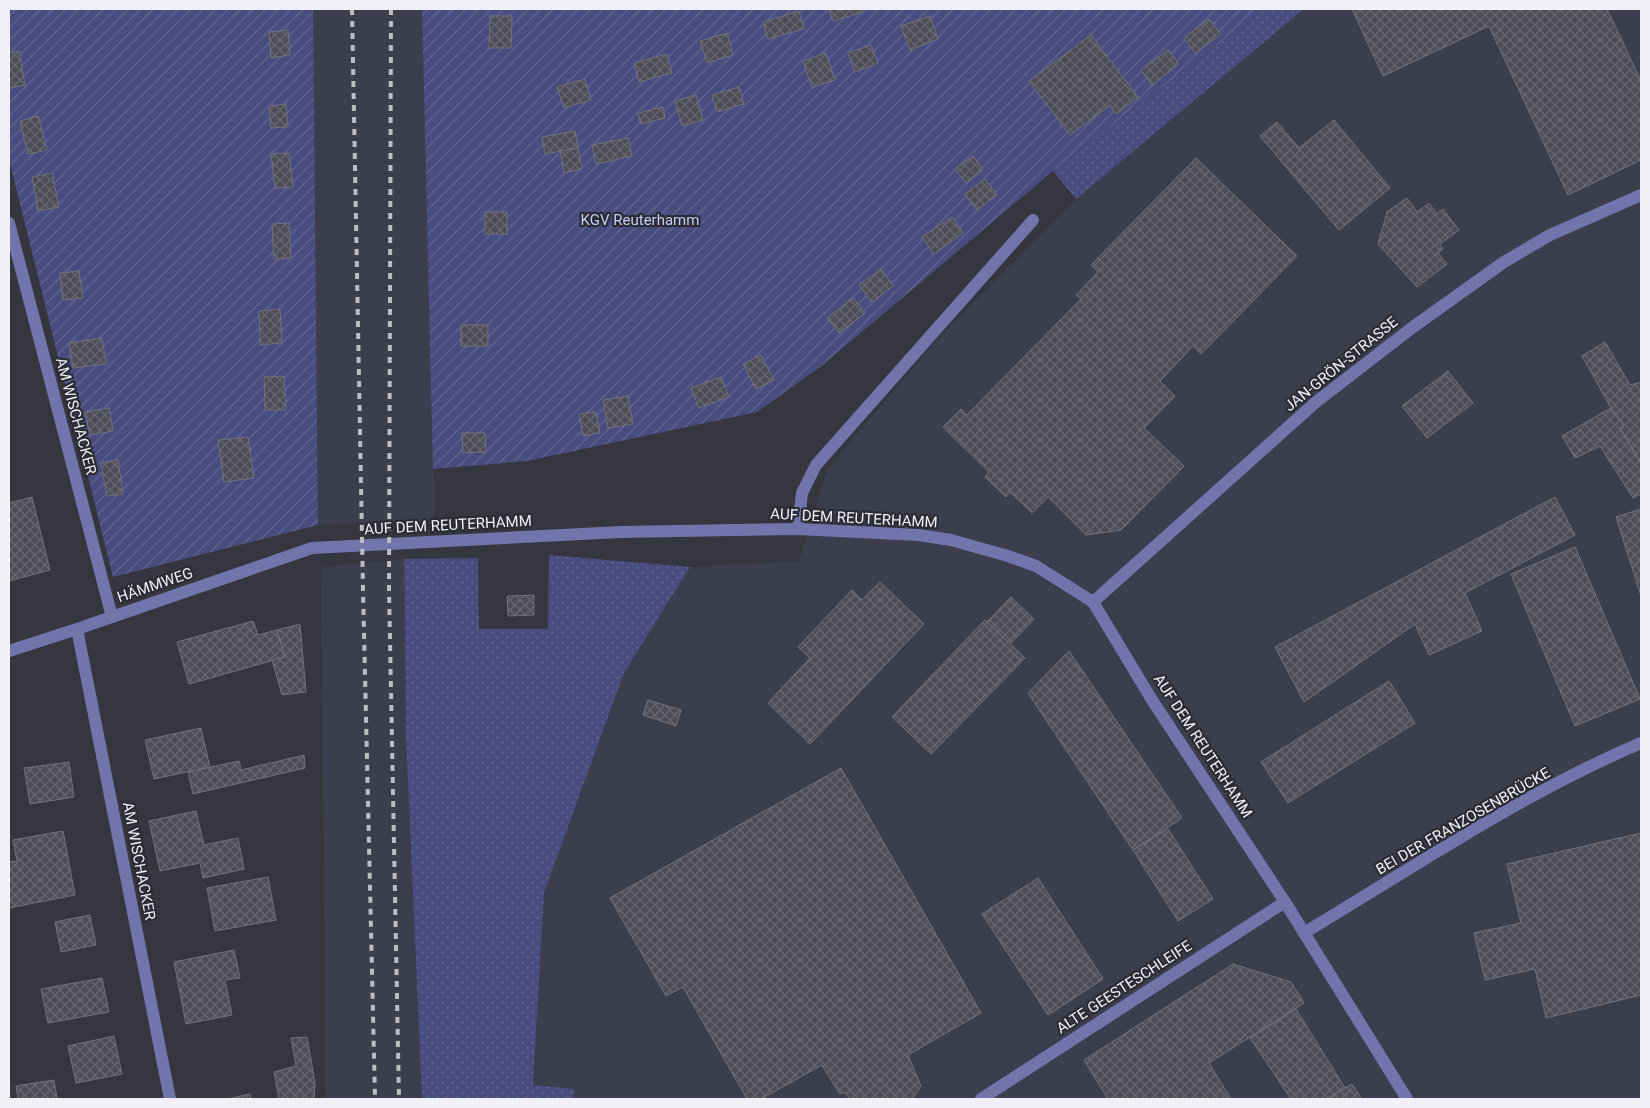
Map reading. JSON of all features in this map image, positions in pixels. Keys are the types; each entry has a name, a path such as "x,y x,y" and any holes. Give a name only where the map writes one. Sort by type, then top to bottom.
{"street":[{"name":"JAN-GRÖN-STRASSE","path":"1092,602 1316,402 1413,327 1504,262 1550,235 1641,195"},
{"path":"798,529 802,493 816,465 1033,220"},
{"name":"AM WISCHACKER","path":"9,223 112,617"},
{"name":"AUF DEM REUTERHAMM","path":"312,548 621,532 798,529 918,534 980,547 1036,566 1092,602 1152,700 1285,902 1407,1099"},
{"name":"HÄMMWEG","path":"9,651 312,548"},
{"name":"AM WISCHACKER","path":"77,629 170,1099"},
{"name":"BEI DER FRANZOSENBRÜCKE","path":"1304,933 1504,812 1641,742"},
{"name":"ALTE GEESTESCHLEIFE","path":"981,1099 1285,902"}],"shaded area":[{"path":"313,9 422,9 435,520 318,525"},
{"path":"1304,9 1641,9 1641,1099 573,1099 574,1089 533,1085 544,893 624,673 690,567 799,561 827,470 938,338 1076,199"},
{"path":"404,559 406,736 422,1099 326,1099 321,567"}],"green space":[{"path":"9,9 313,9 318,525 113,577 9,160"},
{"name":"KGV Reuterhamm","path":"422,9 1265,9 1053,171 819,368 757,412 527,461 433,469"},
{"path":"1265,9 1304,9 1076,199 1053,171"},
{"path":"549,555 690,567 624,673 544,893 533,1085 574,1089 573,1099 422,1099 406,736 404,559 478,558 479,629 548,629"}],"building":[{"path":"829,9 862,9 864,12 833,21"},
{"path":"1352,9 1607,9 1641,81 1641,160 1568,195 1489,26 1383,76"},
{"path":"799,11 804,29 768,39 763,22"},
{"path":"490,16 512,16 511,48 489,48"},
{"path":"930,16 938,39 910,50 901,26"},
{"path":"1209,19 1221,34 1195,53 1184,38"},
{"path":"288,30 290,55 271,58 269,32"},
{"path":"727,33 733,55 707,63 700,41"},
{"path":"1091,35 1138,97 1116,114 1110,105 1070,135 1029,81"},
{"path":"871,45 878,63 855,72 848,53"},
{"path":"1168,50 1179,64 1152,85 1141,70"},
{"path":"19,51 25,85 9,88 9,53"},
{"path":"826,53 835,80 812,87 803,61"},
{"path":"667,54 672,73 639,82 634,63"},
{"path":"585,79 591,100 564,108 557,87"},
{"path":"739,87 744,104 717,112 712,95"},
{"path":"696,95 703,120 682,126 675,101"},
{"path":"286,104 288,127 271,128 269,106"},
{"path":"663,107 665,118 641,124 638,113"},
{"path":"38,116 47,150 28,154 20,121"},
{"path":"1334,120 1390,188 1339,230 1260,136 1277,122 1299,148"},
{"path":"575,131 578,148 545,154 542,137"},
{"path":"628,138 632,156 596,164 592,145"},
{"path":"578,148 582,169 564,173 560,151"},
{"path":"289,153 293,187 275,188 271,154"},
{"path":"973,156 983,170 966,183 955,169"},
{"path":"1196,158 1297,256 1201,354 1193,346 1160,381 1175,396 1144,428 1184,466 1121,530 1086,535 1048,497 1032,513 1010,492 1006,497 985,477 989,472 943,427 961,409 967,415 1081,299 1076,295 1098,272 1091,265"},
{"path":"52,173 59,207 38,211 32,177"},
{"path":"985,179 997,195 977,210 965,194"},
{"path":"1407,198 1417,212 1429,203 1437,214 1443,209 1459,230 1440,244 1443,249 1438,253 1447,264 1417,287 1378,244 1387,212"},
{"path":"485,212 507,212 507,234 485,234"},
{"path":"952,217 963,233 934,254 922,237"},
{"path":"289,223 291,258 274,259 272,224"},
{"path":"881,269 893,286 872,302 859,285"},
{"path":"79,271 83,298 63,300 60,273"},
{"path":"853,298 865,313 839,333 827,318"},
{"path":"280,309 282,343 260,345 259,311"},
{"path":"461,325 488,325 488,346 461,346"},
{"path":"102,338 106,364 73,368 69,343"},
{"path":"1605,342 1630,385 1641,382 1641,464 1620,428 1624,426 1611,408 1582,356"},
{"path":"761,355 774,380 756,389 743,364"},
{"path":"1448,371 1473,403 1427,438 1402,406"},
{"path":"284,376 286,410 265,410 264,377"},
{"path":"721,377 729,397 699,408 691,388"},
{"path":"628,396 633,424 608,428 603,400"},
{"path":"109,408 113,431 90,435 85,412"},
{"path":"1611,408 1624,426 1620,428 1641,464 1641,494 1633,498 1600,446 1575,458 1562,436"},
{"path":"596,412 600,433 583,436 579,414"},
{"path":"462,433 485,433 486,452 463,453"},
{"path":"248,437 254,478 224,482 218,440"},
{"path":"118,460 123,494 107,496 101,463"},
{"path":"32,497 50,570 9,581 9,503"},
{"path":"1555,497 1575,535 1465,593 1482,631 1429,655 1415,624 1304,702 1275,647"},
{"path":"1641,509 1641,596 1616,517"},
{"path":"1575,547 1640,699 1575,726 1511,574"},
{"path":"880,582 924,624 810,744 768,703 810,658 798,647 852,590 862,600"},
{"path":"534,595 534,615 508,616 507,596"},
{"path":"1011,597 1034,619 1010,644 987,622"},
{"path":"985,620 1025,658 931,754 892,717"},
{"path":"253,621 258,635 277,630 285,657 189,684 177,642"},
{"path":"300,624 306,692 282,695 272,660 285,657 277,630"},
{"path":"1069,651 1182,818 1133,850 1028,693"},
{"path":"1389,681 1415,723 1288,803 1261,762"},
{"path":"648,700 681,710 676,726 643,715"},
{"path":"201,728 210,767 154,779 145,740"},
{"path":"304,755 305,768 193,794 188,772 239,761 241,770"},
{"path":"69,762 74,797 30,804 24,768"},
{"path":"841,768 981,1013 908,1055 921,1086 912,1099 850,1099 845,1093 839,1093 822,1065 761,1099 747,1099 683,987 666,996 610,898"},
{"path":"196,811 204,845 238,838 244,869 203,878 200,863 160,871 149,821"},
{"path":"1168,829 1213,899 1178,921 1133,850"},
{"path":"63,831 75,895 9,908 9,862 17,861 13,840"},
{"path":"1641,833 1641,995 1546,1018 1535,969 1485,980 1474,933 1521,923 1507,864"},
{"path":"268,877 276,920 215,931 207,888"},
{"path":"1038,878 1103,979 1048,1015 982,914"},
{"path":"90,915 96,945 61,952 55,922"},
{"path":"234,950 240,978 225,980 232,1015 186,1024 174,962"},
{"path":"1233,964 1291,982 1304,1003 1209,1063 1231,1099 1108,1099 1084,1060"},
{"path":"102,978 109,1012 48,1023 41,989"},
{"path":"1296,1009 1345,1088 1327,1099 1291,1099 1250,1038"},
{"path":"114,1036 122,1074 76,1083 68,1046"},
{"path":"307,1037 315,1083 314,1099 279,1099 274,1072 296,1066 291,1038"},
{"path":"54,1080 57,1099 18,1099 16,1086"},
{"path":"1352,1084 1362,1099 1327,1099 1345,1088"},
{"path":"250,1094 251,1099 227,1099"}],"railway":[{"path":"352,9 375,1099"},
{"path":"391,9 389,588 399,1099"}]}
